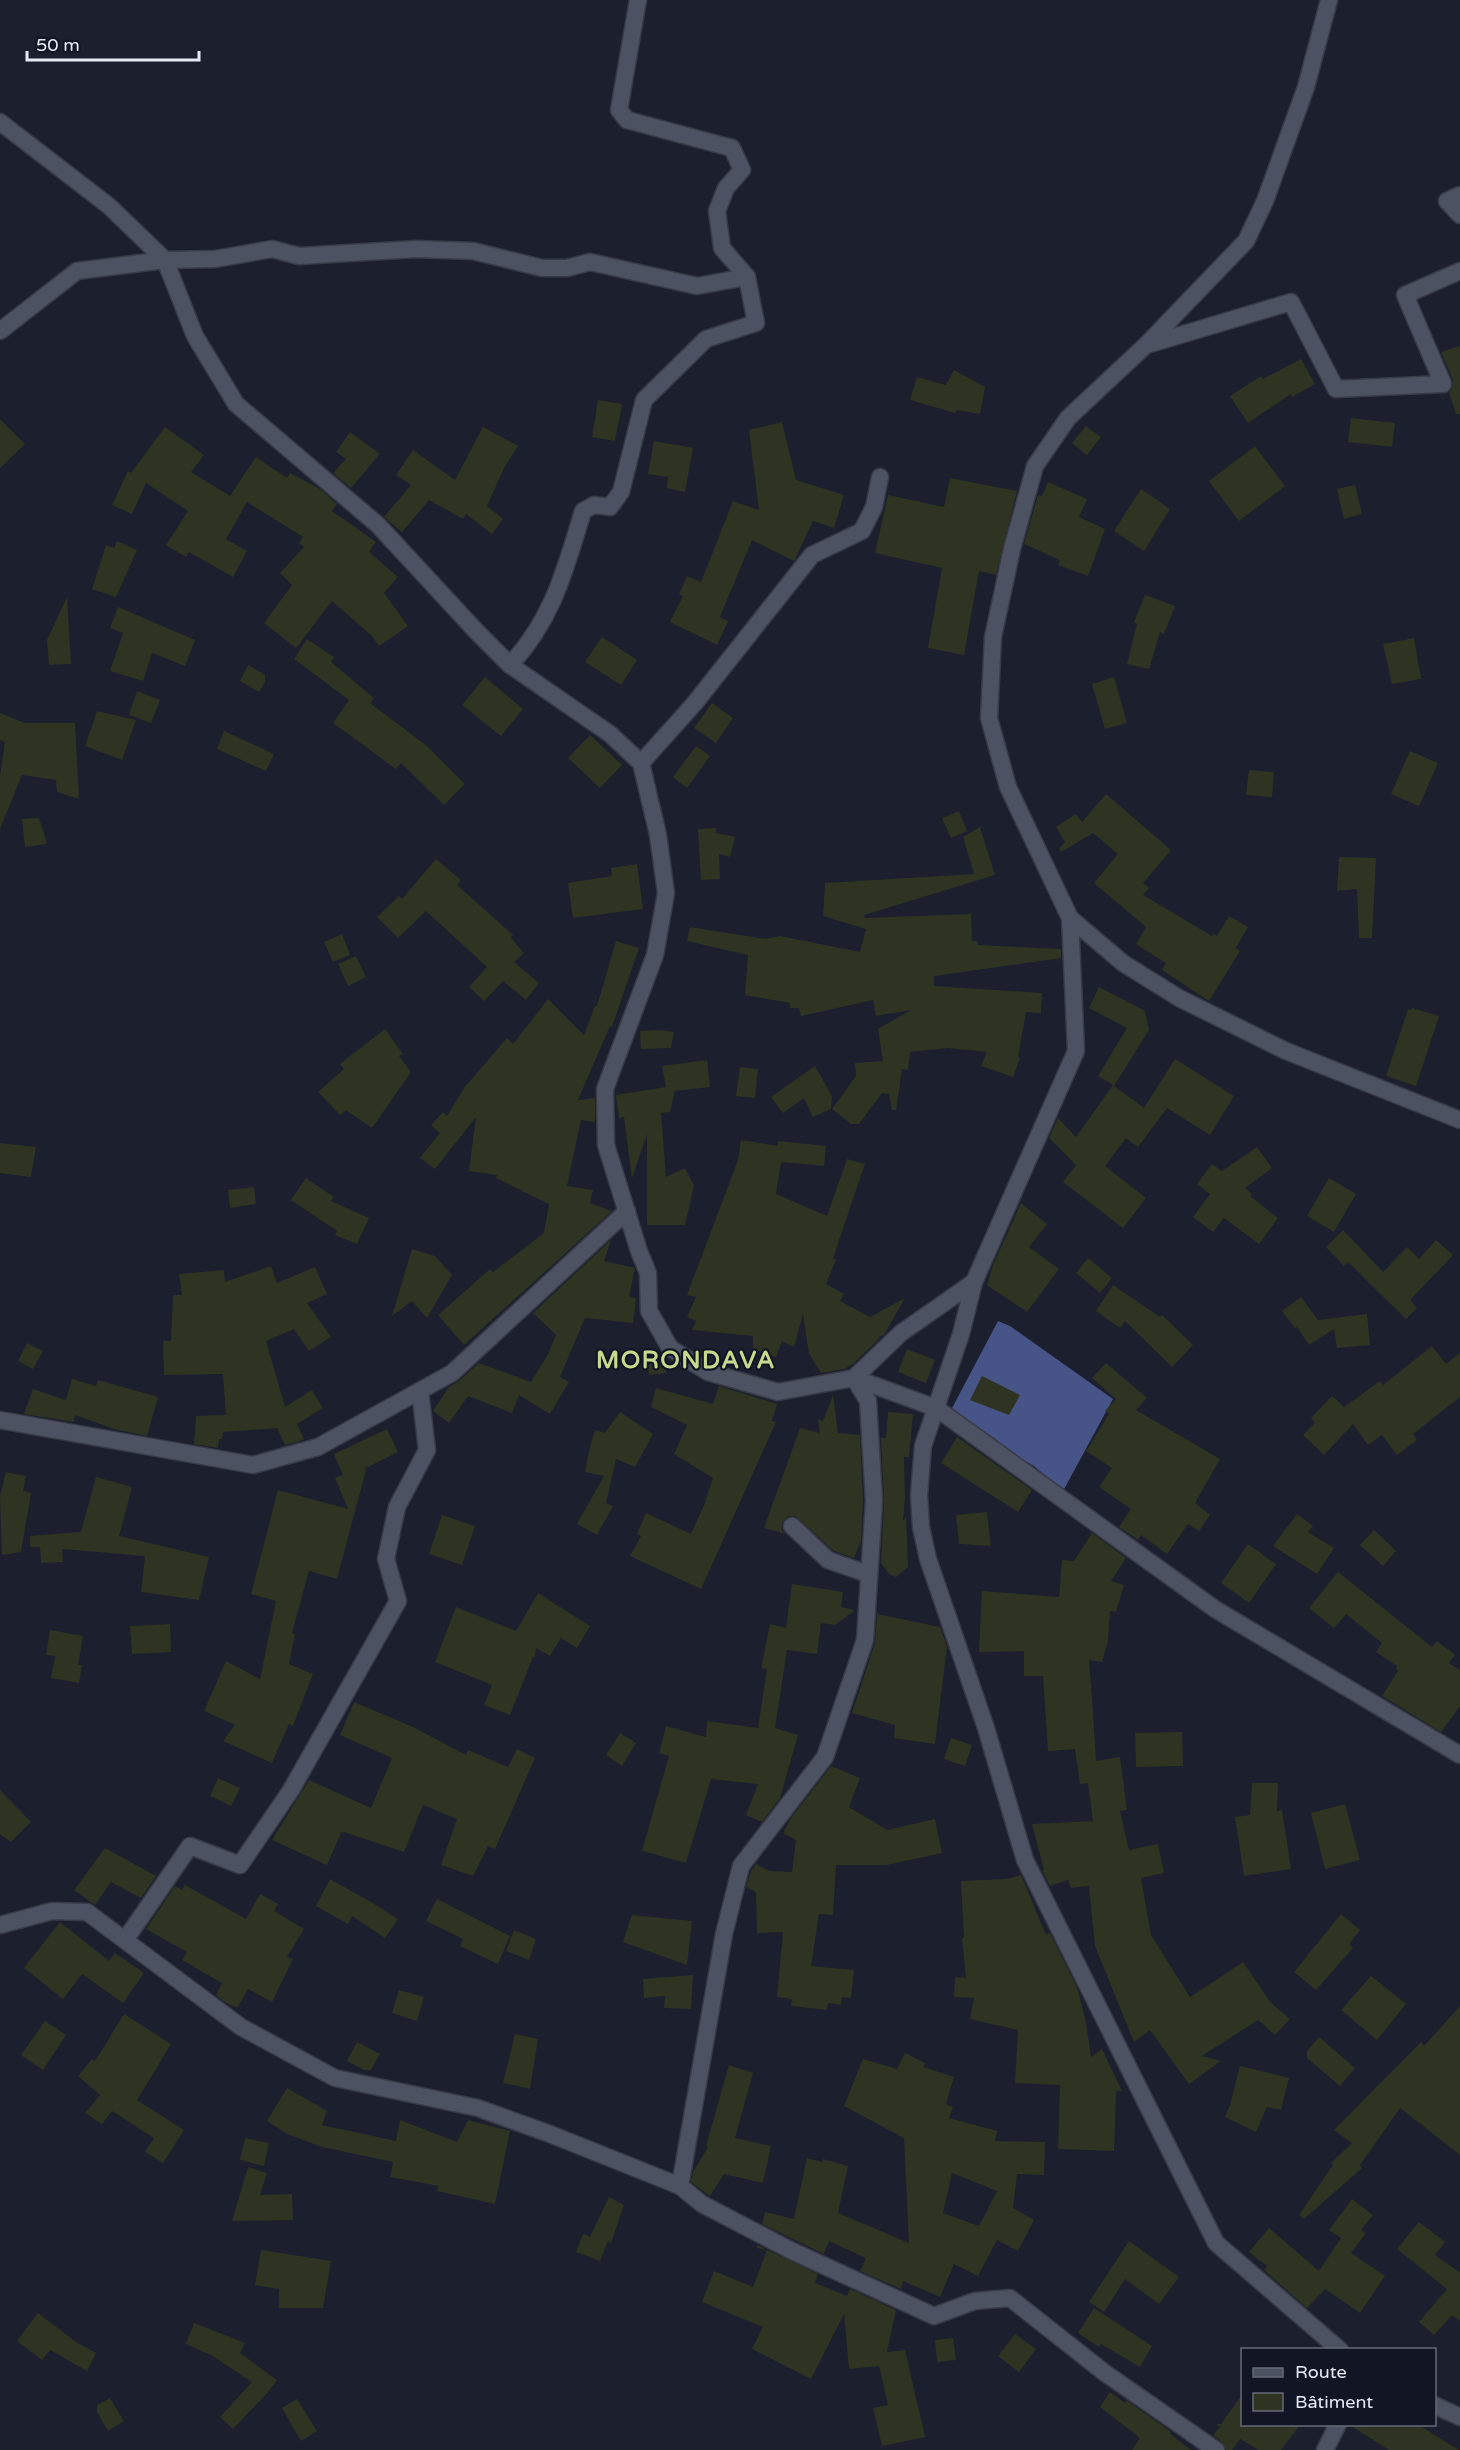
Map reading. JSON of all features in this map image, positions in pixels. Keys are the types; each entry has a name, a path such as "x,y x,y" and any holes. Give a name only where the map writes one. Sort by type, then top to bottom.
{"street":[{"path":"510,665 528,646 558,592 583,512 594,505 610,507 621,492 644,400 706,339 756,323 747,277 722,248 717,211 726,188 742,170 732,148 627,120 619,110 638,0"},
{"path":"1329,0 1306,87 1265,201 1246,242 1146,345 1068,418 1035,466 1012,549 993,636 989,718 1008,787 1070,918 1076,1051 974,1282 961,1334 923,1446 919,1495 921,1527 928,1559 986,1728 1025,1860 1216,2243 1339,2348"},
{"path":"0,122 109,206 165,260 195,336 236,404 378,525 510,665 610,734 641,763 658,835 666,893 655,955 605,1089 606,1145 648,1273 649,1311 670,1348 708,1372 778,1392 854,1378 936,1408 1215,1610 1460,1755"},
{"path":"1460,195 1447,201 1460,215"},
{"path":"0,330 77,271 165,260 215,259 272,249 299,256 416,249 473,251 542,268 567,268 590,262 697,286 747,277"},
{"path":"1146,345 1291,303 1336,389 1443,384 1405,295 1460,271"},
{"path":"641,763 694,704 812,555 862,531 874,507 880,477"},
{"path":"1070,918 1123,963 1179,998 1286,1051 1460,1120"},
{"path":"0,1420 254,1465 318,1448 452,1373 627,1211"},
{"path":"854,1378 901,1333 974,1282"},
{"path":"680,2186 724,1934 741,1866 825,1757 865,1640 874,1501 868,1401 854,1378"},
{"path":"124,1940 189,1846 240,1865 291,1790 398,1601 386,1559 397,1507 427,1450 420,1391"},
{"path":"792,1526 828,1560 868,1574"},
{"path":"0,1925 52,1911 87,1912 241,2027 335,2078 478,2109 550,2134 680,2186 702,2204 792,2251 934,2316 975,2301 1010,2298 1105,2373 1216,2450"},
{"path":"1436,2405 1460,2417"},
{"path":"1325,2450 1337,2426"}],"shaded area":[{"path":"998,1321 1010,1326 1113,1399 1063,1491 1034,1466 987,1440 951,1410"}],"building":[{"path":"1460,346 1460,414 1456,414 1449,393 1453,380 1441,352"},
{"path":"1301,359 1315,384 1292,397 1291,394 1248,423 1230,396 1261,376 1263,379"},
{"path":"954,370 985,387 980,414 957,410 955,413 910,400 917,377 946,385"},
{"path":"598,400 622,404 615,441 592,437"},
{"path":"1351,418 1395,423 1392,447 1348,442"},
{"path":"0,419 25,444 0,468"},
{"path":"782,422 796,480 844,495 834,528 813,521 794,561 752,540 720,617 728,621 717,645 670,622 683,596 679,594 687,576 701,582 733,501 759,510 749,430"},
{"path":"1086,426 1101,437 1087,455 1072,443"},
{"path":"165,427 204,455 191,472 230,496 256,457 287,478 290,473 320,489 337,504 332,511 376,542 369,552 398,577 384,593 408,626 379,646 372,636 332,601 296,648 264,623 292,585 280,573 304,547 299,543 303,537 247,502 226,539 247,551 233,577 189,552 186,557 166,545 188,511 146,483 132,514 112,505 128,471 131,473"},
{"path":"483,427 518,446 505,466 487,506 503,519 492,534 466,514 463,519 429,500 402,532 384,517 411,485 396,475 413,450 455,480"},
{"path":"350,432 380,454 351,488 333,473 346,459 336,452"},
{"path":"654,441 693,448 685,492 667,488 668,477 648,474"},
{"path":"1255,446 1285,486 1239,521 1209,481"},
{"path":"950,478 1017,491 996,575 979,571 964,655 928,648 942,568 875,553 888,495 944,507"},
{"path":"1048,482 1087,499 1079,517 1105,529 1088,576 1058,565 1060,560 1024,544 1038,495 1042,496"},
{"path":"1355,485 1362,514 1344,519 1337,489"},
{"path":"1141,489 1170,509 1144,551 1114,531"},
{"path":"117,541 137,550 116,597 92,589 106,545 114,548"},
{"path":"1145,595 1175,606 1164,634 1160,632 1149,669 1127,664 1137,624 1134,622"},
{"path":"67,597 71,664 49,665 47,640"},
{"path":"118,607 195,640 185,666 152,653 143,681 110,671 123,633 110,628"},
{"path":"602,637 637,660 621,685 585,662"},
{"path":"1414,638 1421,679 1392,684 1383,644"},
{"path":"307,639 334,657 331,662 374,698 370,703 427,746 465,784 444,805 401,763 396,769 333,723 349,700 294,659"},
{"path":"248,665 265,675 265,682 259,692 240,681"},
{"path":"485,677 523,709 501,736 462,705"},
{"path":"1114,677 1127,723 1105,729 1092,684"},
{"path":"137,691 160,700 151,723 129,715"},
{"path":"712,703 733,718 716,743 694,728"},
{"path":"97,711 136,720 122,760 85,746"},
{"path":"0,713 25,723 75,723 79,799 57,792 56,780 22,775 0,829 0,776 5,742 0,740"},
{"path":"224,731 274,754 266,771 217,749"},
{"path":"590,735 622,765 600,788 568,758"},
{"path":"696,746 710,756 687,788 673,777"},
{"path":"1410,751 1438,763 1419,806 1391,794"},
{"path":"1249,770 1274,772 1272,797 1246,795"},
{"path":"1106,794 1171,850 1143,883 1149,888 1143,895 1212,936 1213,933 1217,936 1229,916 1248,927 1236,948 1240,951 1209,1001 1162,970 1166,963 1136,944 1146,927 1094,883 1118,854 1093,833 1061,852 1059,849 1065,842 1056,827 1076,814 1082,822"},
{"path":"959,811 967,831 951,838 942,818"},
{"path":"39,818 47,844 25,847 22,819"},
{"path":"980,827 995,875 864,915 865,918 971,914 972,941 977,941 978,945 1061,949 1061,958 934,976 934,986 1042,993 1041,1013 1026,1012 1018,1057 1020,1058 1013,1077 981,1066 987,1052 948,1048 910,1052 908,1070 902,1069 896,1110 892,1110 889,1094 882,1093 859,1124 851,1124 832,1109 856,1076 855,1063 883,1061 878,1029 911,1010 876,1016 873,1000 801,1016 799,1008 790,1008 790,1003 745,995 748,955 687,941 690,927 766,939 780,936 860,952 866,929 823,916 825,883 974,874 963,837"},
{"path":"716,828 716,833 735,837 730,857 719,854 720,879 701,880 698,829"},
{"path":"1339,857 1376,858 1372,938 1359,938 1357,889 1337,891"},
{"path":"436,859 461,880 457,885 513,935 511,938 524,953 514,962 539,983 526,1000 503,981 484,1001 469,987 487,967 426,911 398,938 377,917 399,896 402,899"},
{"path":"637,864 643,909 573,918 568,883 612,876 611,868"},
{"path":"342,934 350,955 333,962 324,942"},
{"path":"616,941 639,948 612,1027 610,1026 578,1100 595,1098 595,1122 581,1120 567,1186 593,1190 590,1203 612,1211 464,1345 438,1315 490,1269 493,1272 544,1233 549,1204 496,1178 497,1175 469,1171 476,1117 435,1169 420,1158 440,1133 431,1125 443,1112 447,1116 464,1088 507,1038 513,1044 548,999 584,1035 595,1006 597,1006"},
{"path":"356,956 366,977 348,986 338,964"},
{"path":"1099,987 1145,1011 1149,1030 1114,1086 1144,1108 1175,1059 1234,1096 1210,1135 1167,1108 1138,1147 1126,1138 1105,1166 1146,1198 1123,1228 1063,1182 1076,1165 1049,1138 1058,1118 1076,1137 1113,1085 1098,1076 1127,1028 1089,1008"},
{"path":"1412,1008 1439,1016 1416,1086 1386,1076 1408,1009"},
{"path":"385,1029 403,1054 399,1056 411,1072 372,1128 346,1110 340,1115 318,1092 344,1069 340,1064"},
{"path":"640,1031 674,1032 671,1048 641,1049"},
{"path":"707,1060 710,1087 675,1091 670,1112 661,1113 666,1177 685,1168 694,1186 685,1225 647,1225 647,1134 632,1178 624,1117 619,1118 616,1095 666,1087 662,1066"},
{"path":"815,1066 832,1096 831,1109 813,1117 804,1098 783,1113 771,1097"},
{"path":"740,1067 758,1069 755,1098 736,1096"},
{"path":"741,1140 778,1146 778,1141 826,1146 824,1166 781,1162 776,1194 827,1216 847,1159 865,1164 833,1258 836,1260 826,1284 844,1294 840,1301 870,1317 905,1298 884,1335 878,1337 880,1338 853,1364 844,1369 821,1373 809,1354 803,1314 794,1347 782,1341 776,1357 753,1349 753,1336 692,1330 696,1321 687,1317 696,1297 687,1295 738,1160"},
{"path":"0,1143 36,1147 31,1177 0,1173"},
{"path":"1257,1147 1272,1168 1245,1188 1252,1194 1250,1196 1278,1218 1259,1244 1224,1218 1213,1232 1193,1217 1210,1194 1197,1184 1212,1164 1222,1171"},
{"path":"306,1178 334,1197 331,1201 369,1218 357,1244 335,1235 337,1231 291,1200"},
{"path":"1329,1178 1356,1194 1334,1232 1307,1216"},
{"path":"254,1187 256,1204 230,1208 228,1190"},
{"path":"1021,1203 1047,1224 1029,1247 1059,1269 1027,1312 987,1285 993,1265"},
{"path":"1343,1230 1383,1272 1407,1247 1419,1259 1436,1240 1453,1255 1410,1300 1417,1308 1406,1319 1348,1262 1344,1266 1326,1247"},
{"path":"611,1240 604,1261 635,1268 629,1297 636,1298 633,1323 585,1318 560,1377 569,1382 550,1414 519,1395 512,1413 468,1396 449,1423 433,1411 449,1387 479,1363 531,1382 547,1356 556,1335 533,1313"},
{"path":"412,1249 435,1256 452,1275 427,1318 412,1301 392,1316"},
{"path":"1088,1258 1112,1278 1100,1293 1076,1273"},
{"path":"271,1266 277,1283 315,1267 327,1294 307,1303 331,1337 309,1351 294,1329 266,1341 285,1407 312,1390 323,1408 297,1424 304,1439 298,1442 285,1445 277,1428 223,1432 218,1448 194,1444 196,1416 226,1415 223,1374 164,1375 163,1341 171,1341 173,1295 182,1295 179,1274 224,1270 225,1282"},
{"path":"1113,1285 1160,1317 1162,1315 1193,1345 1172,1367 1125,1321 1120,1328 1096,1311"},
{"path":"1301,1297 1318,1320 1367,1314 1370,1345 1337,1348 1334,1329 1309,1345 1282,1311"},
{"path":"27,1343 43,1351 33,1369 18,1361"},
{"path":"1432,1346 1446,1364 1460,1353 1460,1397 1413,1434 1417,1440 1397,1455 1382,1435 1368,1445 1353,1424 1324,1455 1303,1435 1315,1423 1311,1418 1332,1396 1344,1407 1380,1381 1383,1385"},
{"path":"907,1349 935,1360 926,1383 898,1372"},
{"path":"662,1354 666,1373 649,1375 647,1356"},
{"path":"1106,1363 1147,1398 1136,1410 1220,1459 1195,1503 1210,1515 1199,1531 1188,1524 1167,1554 1141,1535 1138,1540 1119,1527 1131,1509 1099,1487 1112,1468 1086,1451 1109,1414 1105,1411 1116,1399 1092,1378"},
{"path":"982,1376 1020,1395 1009,1415 970,1400"},
{"path":"72,1379 96,1386 98,1380 158,1397 147,1436 114,1429 75,1415 74,1422 24,1414 33,1389 66,1400"},
{"path":"719,1386 777,1404 772,1421 776,1422 701,1589 630,1556 641,1536 637,1534 646,1513 691,1534 706,1501 713,1478 674,1454 687,1425 651,1407 656,1388 713,1404"},
{"path":"833,1395 838,1433 860,1435 863,1501 861,1541 854,1558 834,1551 795,1516 788,1516 782,1523 782,1530 786,1534 764,1528 800,1428 820,1433 818,1419 823,1421"},
{"path":"620,1412 653,1434 635,1467 616,1459 606,1503 613,1506 597,1535 577,1524 604,1476 585,1472 595,1430 605,1433"},
{"path":"888,1412 913,1414 909,1457 904,1457 903,1521 906,1516 908,1567 896,1577 889,1574 881,1563 884,1502 881,1438 886,1438"},
{"path":"387,1429 398,1452 364,1469 366,1470 337,1579 309,1571 292,1633 295,1634 289,1664 313,1674 293,1726 289,1724 272,1763 223,1741 235,1725 204,1711 226,1661 260,1679 276,1601 251,1594 278,1490 348,1509 335,1478 343,1475 334,1454"},
{"path":"957,1437 1032,1490 1018,1512 941,1463"},
{"path":"6,1472 26,1476 23,1491 31,1493 21,1552 2,1555 0,1496"},
{"path":"96,1477 132,1487 119,1536 209,1557 199,1600 141,1592 145,1556 62,1549 63,1562 41,1563 40,1547 30,1547 30,1536 81,1532"},
{"path":"987,1512 991,1546 959,1544 956,1515"},
{"path":"1297,1514 1313,1526 1308,1532 1334,1548 1317,1574 1273,1546"},
{"path":"442,1515 475,1526 462,1565 429,1554"},
{"path":"1374,1530 1396,1551 1383,1566 1360,1545"},
{"path":"1092,1533 1126,1558 1111,1581 1124,1585 1116,1612 1110,1611 1108,1641 1102,1662 1089,1660 1096,1761 1120,1757 1127,1810 1120,1811 1129,1850 1158,1844 1164,1873 1141,1878 1151,1935 1190,1997 1243,1962 1270,2002 1290,2019 1275,2035 1258,2020 1202,2056 1221,2061 1189,2084 1150,2030 1134,2042 1095,1946 1089,1886 1071,1888 1068,1880 1050,1886 1042,1870 1044,1870 1032,1824 1093,1821 1088,1783 1080,1784 1075,1749 1048,1751 1043,1676 1024,1676 1024,1651 979,1652 982,1591 1059,1597 1062,1560 1074,1561"},
{"path":"1248,1544 1276,1564 1249,1603 1221,1583"},
{"path":"1338,1572 1432,1647 1437,1641 1455,1655 1449,1663 1460,1670 1460,1706 1441,1732 1382,1696 1398,1671 1397,1666 1376,1652 1382,1643 1346,1614 1334,1628 1309,1608"},
{"path":"792,1584 843,1592 841,1607 855,1610 835,1625 821,1623 817,1654 787,1650 775,1728 798,1735 780,1798 762,1822 746,1815 758,1784 711,1779 686,1863 642,1851 669,1756 659,1753 666,1726 706,1737 707,1721 758,1728 767,1669 761,1668 770,1624 786,1628"},
{"path":"538,1593 590,1626 577,1648 561,1638 550,1656 536,1648 535,1657 533,1657 510,1715 484,1705 492,1685 435,1662 456,1607 516,1631"},
{"path":"877,1614 940,1627 947,1646 935,1744 894,1738 895,1725 852,1713 875,1643"},
{"path":"170,1624 171,1652 132,1654 130,1626"},
{"path":"50,1630 83,1636 78,1665 82,1665 79,1683 51,1678 55,1656 46,1655"},
{"path":"354,1702 413,1727 466,1755 468,1750 508,1767 517,1749 535,1758 495,1849 488,1846 473,1876 441,1865 457,1819 423,1805 404,1852 344,1832 341,1833 327,1865 272,1840 309,1780 371,1808 392,1758 340,1735"},
{"path":"1182,1732 1183,1766 1136,1767 1135,1733"},
{"path":"620,1733 636,1743 622,1766 606,1755"},
{"path":"951,1738 972,1745 965,1766 944,1759"},
{"path":"831,1766 860,1778 849,1807 887,1830 935,1819 942,1853 887,1865 836,1865 833,1915 819,1914 811,1966 854,1970 851,1998 842,1997 841,2005 828,2003 827,2010 791,2006 792,1999 777,1997 783,1932 757,1933 756,1892 746,1887 756,1864 769,1871 792,1872 796,1840 783,1833 791,1818"},
{"path":"218,1778 240,1788 231,1806 210,1796"},
{"path":"1252,1783 1278,1783 1277,1811 1282,1810 1291,1869 1244,1876 1235,1817 1250,1815"},
{"path":"0,1790 31,1822 11,1842 0,1834"},
{"path":"1345,1804 1360,1860 1325,1869 1311,1813"},
{"path":"105,1848 156,1876 141,1898 111,1882 95,1905 74,1890"},
{"path":"1021,1875 1046,1935 1050,1933 1077,1987 1086,2022 1091,2057 1102,2049 1122,2091 1116,2091 1114,2151 1058,2149 1060,2085 1015,2083 1018,2030 970,2019 974,1998 954,1997 955,1977 966,1978 962,1938 964,1937 961,1881 1007,1879"},
{"path":"330,1879 398,1919 385,1938 352,1916 348,1924 316,1906"},
{"path":"185,1885 246,1919 260,1894 278,1904 274,1911 304,1929 287,1957 293,1959 272,2002 248,1989 237,2008 223,2001 216,1995 222,1983 182,1960 187,1952 146,1929 175,1886 182,1890"},
{"path":"437,1899 510,1936 498,1964 460,1946 463,1939 426,1921"},
{"path":"1341,1914 1360,1930 1349,1944 1353,1948 1316,1990 1294,1972"},
{"path":"632,1915 692,1921 687,1965 623,1942"},
{"path":"60,1922 109,1961 115,1953 144,1973 123,2003 82,1974 63,1999 24,1968"},
{"path":"514,1930 536,1939 529,1960 506,1951"},
{"path":"693,1975 691,2009 664,2008 665,1996 644,1998 643,1979"},
{"path":"1371,1976 1406,2004 1377,2040 1341,2010"},
{"path":"399,1990 424,1997 417,2021 392,2013"},
{"path":"1460,2006 1460,2155 1400,2108 1360,2165 1362,2168 1304,2219 1299,2215 1333,2165 1331,2163 1352,2143 1334,2130 1421,2042 1424,2046"},
{"path":"124,2014 171,2044 137,2100 184,2130 163,2163 145,2152 154,2138 112,2111 102,2124 85,2113 100,2095 78,2076 92,2059 95,2061"},
{"path":"45,2021 66,2035 43,2070 21,2055"},
{"path":"515,2034 538,2039 530,2089 503,2083"},
{"path":"1319,2037 1355,2068 1340,2086 1307,2058 1307,2051"},
{"path":"357,2042 380,2054 371,2070 364,2070 347,2061"},
{"path":"905,2053 925,2063 923,2067 954,2077 946,2104 953,2107 949,2118 997,2131 995,2141 1045,2142 1044,2175 1017,2174 1013,2208 1034,2220 1018,2251 997,2240 978,2276 954,2264 940,2297 903,2281 901,2289 860,2271 866,2258 829,2241 824,2254 762,2224 765,2212 794,2219 807,2158 822,2162 823,2159 848,2166 838,2213 909,2243 904,2138 844,2106 863,2059 897,2069","holes":["952,2173 997,2191 979,2226 943,2213"]},
{"path":"729,2065 753,2073 735,2138 771,2146 763,2183 724,2174 710,2196 691,2182 693,2172 708,2147 706,2146"},
{"path":"1240,2066 1289,2078 1281,2110 1267,2107 1256,2132 1225,2117"},
{"path":"287,2088 327,2111 322,2125 396,2141 400,2120 457,2142 468,2120 510,2131 495,2204 437,2191 438,2186 390,2177 393,2162 322,2147 287,2134 267,2121"},
{"path":"245,2138 269,2143 264,2166 240,2160"},
{"path":"248,2167 267,2173 260,2195 292,2194 293,2220 232,2221"},
{"path":"609,2197 624,2205 611,2243 608,2241 600,2261 576,2252 583,2234 590,2237"},
{"path":"1352,2199 1373,2215 1361,2230 1366,2233 1351,2253 1385,2276 1360,2313 1325,2289 1307,2308 1264,2270 1267,2266 1249,2252 1269,2228 1319,2271 1341,2238 1329,2230"},
{"path":"1419,2222 1445,2242 1435,2255 1460,2271 1460,2321 1452,2315 1434,2335 1419,2322 1447,2289 1397,2249"},
{"path":"1129,2241 1179,2277 1159,2304 1125,2279 1104,2312 1089,2302"},
{"path":"757,2245 818,2274 815,2283 847,2296 850,2289 896,2310 887,2352 905,2350 925,2437 882,2446 873,2408 888,2405 879,2366 849,2369 844,2314 811,2379 752,2349 763,2327 702,2302 714,2271 753,2287 767,2250 757,2248"},
{"path":"261,2250 331,2261 323,2308 279,2308 279,2289 255,2285"},
{"path":"1094,2308 1152,2346 1140,2367 1101,2344 1099,2347 1078,2333"},
{"path":"38,2313 76,2342 96,2353 87,2371 50,2350 42,2360 17,2341"},
{"path":"194,2323 245,2343 240,2353 277,2380 233,2429 220,2417 252,2382 211,2355 186,2344"},
{"path":"1015,2334 1036,2349 1019,2372 998,2356"},
{"path":"953,2338 956,2360 937,2362 935,2340"},
{"path":"1110,2392 1125,2403 1126,2400 1171,2432 1170,2434 1191,2450 1132,2450 1140,2438 1100,2407"},
{"path":"1241,2396 1241,2426 1299,2426 1281,2450 1259,2450 1240,2439 1232,2450 1226,2450 1222,2442 1213,2435 1220,2427 1216,2424 1221,2424"},
{"path":"110,2398 124,2421 108,2431 97,2412 97,2405"},
{"path":"297,2399 317,2431 301,2441 282,2408"},
{"path":"1351,2426 1420,2426 1459,2450 1389,2450"}],"district":[{"name":"MORONDAVA","path":"686,1360"}]}
